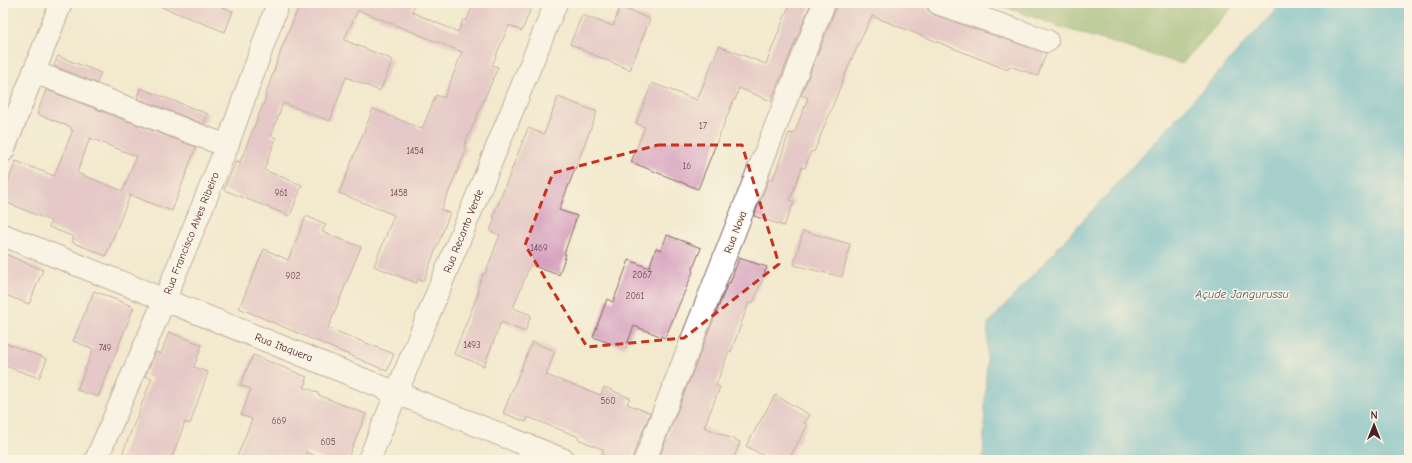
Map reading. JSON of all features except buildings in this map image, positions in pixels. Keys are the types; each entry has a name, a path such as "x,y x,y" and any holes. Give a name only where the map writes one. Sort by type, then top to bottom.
{"street":[{"path":"3,151 61,3"},
{"name":"Rua Francisco Alves Ribeiro","path":"96,460 164,301 227,146 278,3"},
{"name":"Rua Recanto Verde","path":"370,460 556,3"},
{"name":"Rua Nova","path":"645,460 824,3"},
{"path":"938,3 1047,41"},
{"path":"34,72 227,146"},
{"name":"Rua Itaquera","path":"3,235 164,301 397,392 564,460"}],"highlighted area":[{"path":"658,145 742,145 779,264 684,338 587,347 525,245 553,173"}],"green space":[{"path":"995,3 1236,3 1182,64 1063,28"}],"water":[{"name":"Açude Jangurussu","path":"1282,3 1409,3 1409,460 983,460 988,324"}]}
